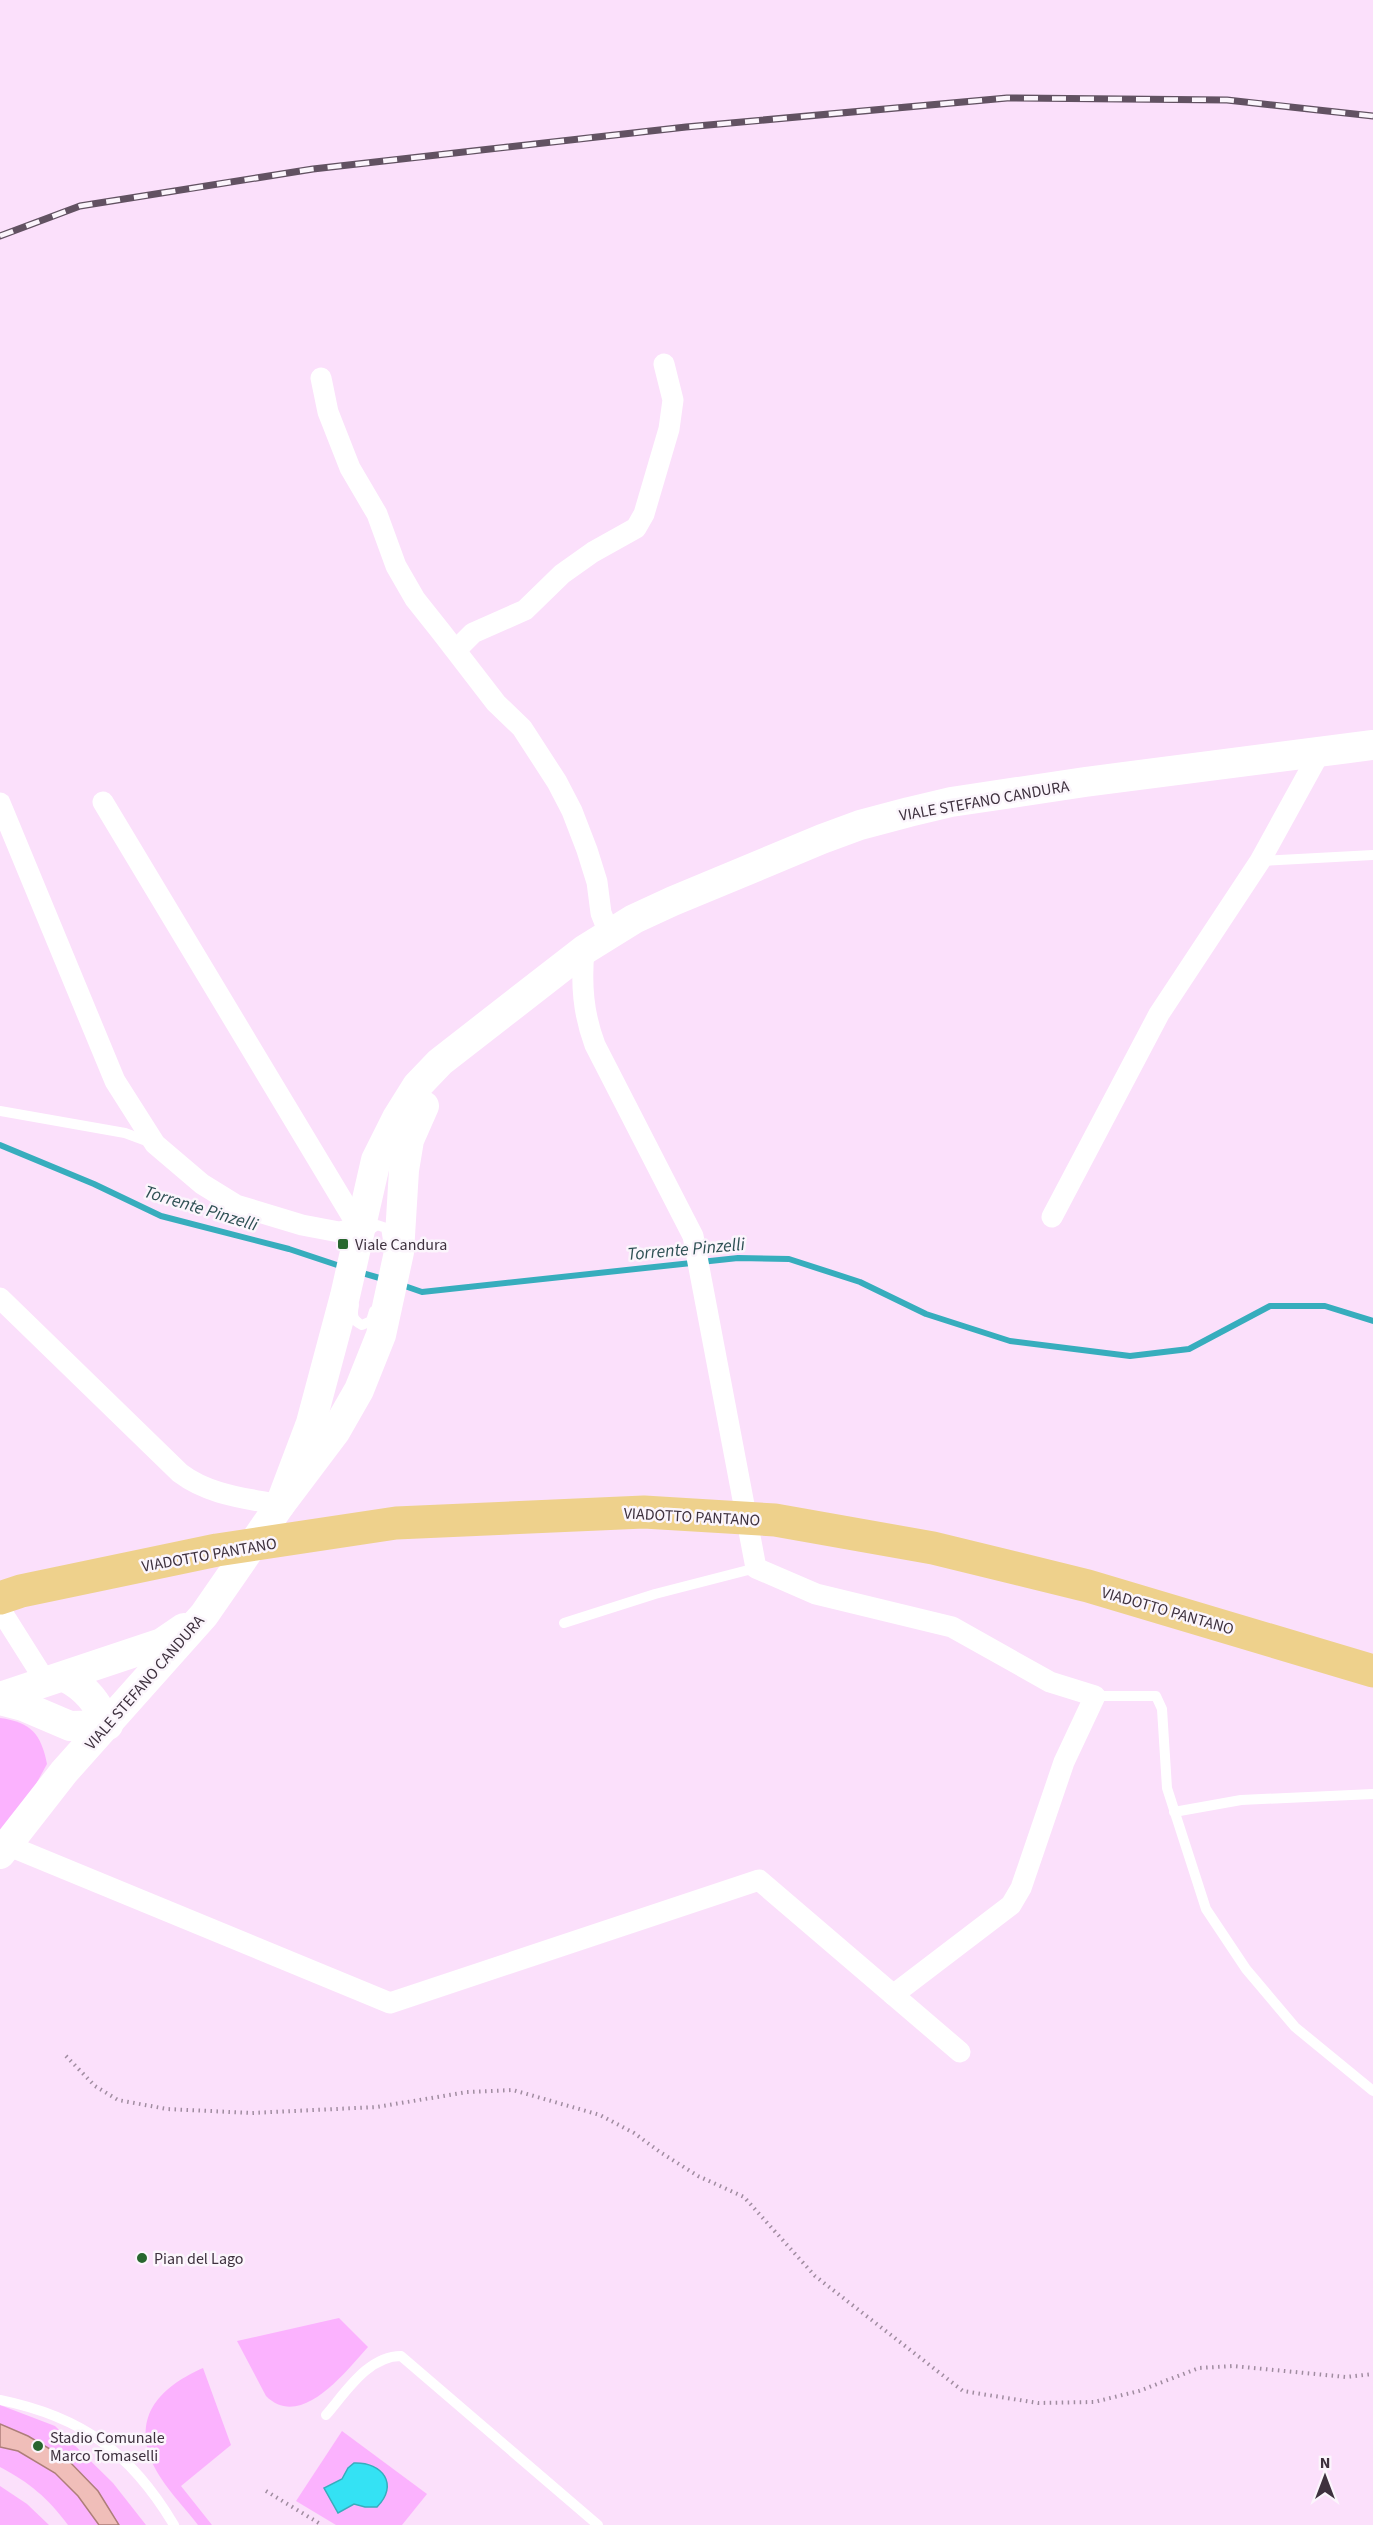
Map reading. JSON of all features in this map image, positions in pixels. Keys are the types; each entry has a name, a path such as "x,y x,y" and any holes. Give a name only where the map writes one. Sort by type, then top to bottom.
{"main road":[{"name":"VIALE STEFANO CANDURA","path":"280,1504 311,1423 355,1268 376,1160 397,1118 425,1078 440,1062 584,950 609,933 673,901 822,839 860,825 909,812 951,802 1085,782 1373,745"},
{"name":"VIALE STEFANO CANDURA","path":"4,1850 64,1772 204,1615 280,1504 335,1432 358,1390 381,1335 386,1281 409,1140 429,1095 472,1037"},
{"name":"VIADOTTO PANTANO","path":"0,1598 217,1550 396,1523 644,1512 775,1520 933,1548 1088,1586 1373,1671"},
{"path":"0,1698 162,1643 204,1615"},
{"path":"0,1698 70,1726 108,1725 94,1700 81,1685 56,1680"},
{"path":"46,1718 59,1740 64,1772"}],"street":[{"path":"456,650 473,633 525,610 562,574 593,552 636,528 644,514 669,429 674,400 664,364"},
{"path":"321,378 328,412 350,468 377,514 396,566 415,599 496,703 522,728 557,782 572,811 586,850 597,882 601,913 609,933"},
{"path":"1052,1217 1159,1014 1260,861 1320,752"},
{"path":"104,802 355,1268"},
{"path":"0,803 115,1081 155,1144 202,1184 236,1205 302,1225 339,1232 355,1268"},
{"path":"584,950 582,1000 586,1021 595,1045 693,1236 756,1568 816,1594 952,1627 1050,1682 1095,1696 1064,1762 1021,1888 1011,1905 893,1995"},
{"path":"0,1298 180,1473 197,1486 214,1492 280,1504"},
{"path":"0,1609 56,1680"},
{"path":"4,1850 390,2003 759,1880 960,2052"}],"lane":[{"path":"1260,861 1373,855"},
{"path":"0,1111 125,1132 155,1144"},
{"path":"377,1225 386,1228 388,1233 386,1281 371,1321 362,1324 356,1322 352,1316 355,1268 370,1230 377,1225"},
{"path":"564,1623 655,1594 756,1568"},
{"path":"1095,1696 1156,1696 1162,1709 1167,1788 1206,1909 1246,1969 1294,2027 1373,2091"},
{"path":"1174,1812 1241,1800 1373,1794"},
{"path":"326,2415 371,2366 388,2356 401,2356 598,2525"},
{"path":"0,2400 31,2406 64,2418 116,2450 161,2502 174,2525"}],"path":[{"path":"66,2056 95,2086 118,2100 167,2109 252,2113 377,2107 467,2092 513,2090 600,2115 634,2133 698,2176 744,2197 815,2276 963,2391 1038,2403 1094,2402 1139,2391 1199,2368 1233,2366 1346,2377 1373,2374"},
{"path":"266,2491 322,2525"}],"shaded area":[{"path":"0,1718 20,1723 33,1731 38,1737 47,1764 30,1795 0,1835"},
{"path":"339,2318 368,2347 348,2370 322,2394 308,2402 294,2406 280,2405 266,2396 237,2341"},
{"path":"203,2368 231,2445 181,2486 212,2525 198,2525 171,2492 154,2466 146,2441 146,2426 156,2402 176,2383"},
{"name":"Stadio Comunale Marco Tomaselli","path":"0,2405 55,2426 113,2483 146,2525 68,2525 38,2492 0,2467"},
{"path":"342,2431 427,2494 402,2525 336,2525 296,2501"},
{"path":"0,2486 27,2504 49,2525 0,2525"}],"water":[{"path":"354,2463 373,2466 380,2471 385,2476 387,2491 377,2507 354,2504 338,2513 324,2488 342,2479"}],"building":[{"path":"0,2424 28,2436 67,2459 98,2491 119,2525 99,2525 78,2496 55,2473 18,2451 0,2447"}],"waterway":[{"name":"Torrente Pinzelli","path":"0,1145 94,1184 161,1216 289,1249 343,1267"},
{"name":"Torrente Pinzelli","path":"399,1284 422,1292 738,1258 789,1259 860,1282 926,1314 1010,1341 1130,1356 1189,1349 1270,1306 1325,1306 1373,1321"},
{"name":"Torrente Pinzelli","path":"359,1272 383,1279"}],"railway":[{"path":"0,236 80,206 313,169 686,127 1007,98 1227,100 1373,116"}],"place":[{"name":"Viale Candura","path":"343,1244"},
{"name":"Pian del Lago","path":"142,2258"},
{"name":"Stadio Comunale Marco Tomaselli","path":"38,2446"}]}
